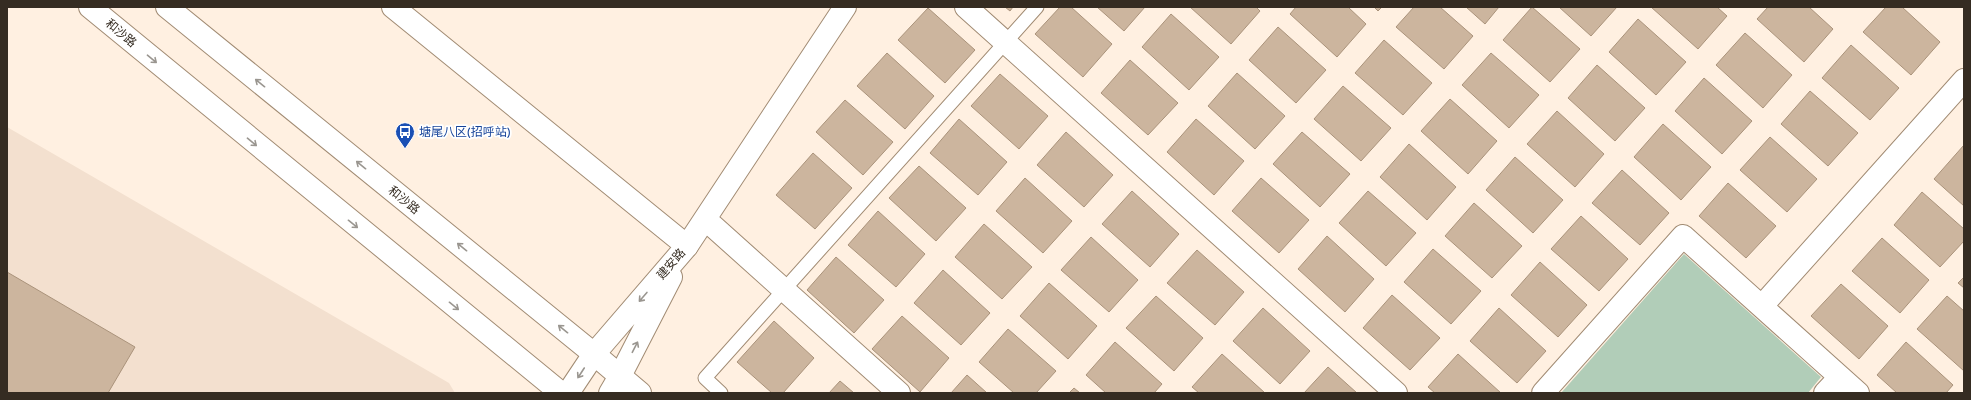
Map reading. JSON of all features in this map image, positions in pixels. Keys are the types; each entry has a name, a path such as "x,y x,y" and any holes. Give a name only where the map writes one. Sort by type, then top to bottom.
{"street":[{"name":"和沙路","path":"90,7 561,393"},
{"name":"和沙路","path":"167,7 594,354 615,385 640,393"},
{"path":"393,7 686,246 845,7"},
{"path":"966,7 1396,393"},
{"path":"1762,306 1964,80"},
{"path":"705,219 899,393"},
{"path":"1543,393 1683,236 1858,393"},
{"name":"建安路","path":"568,393 594,354 686,246"},
{"name":"建安路","path":"615,385 686,246"},
{"path":"1825,393 1840,377"}],"lane":[{"path":"721,393 705,378 1037,7"}],"shaded area":[{"path":"7,127 449,383 455,393 7,393"}],"green space":[{"path":"1684,254 1821,377 1808,393 1561,393"}],"building":[{"path":"1005,7 1013,7 1010,11"},
{"path":"1060,7 1071,7 1112,44 1083,77 1035,34"},
{"path":"1097,7 1145,7 1124,31"},
{"path":"1190,7 1256,7 1260,11 1231,44"},
{"path":"1296,7 1348,7 1366,24 1337,57 1290,14"},
{"path":"1374,7 1382,7 1378,11"},
{"path":"1414,7 1440,7 1473,36 1444,69 1396,27"},
{"path":"1466,7 1499,7 1485,24"},
{"path":"1532,7 1580,49 1550,82 1503,40"},
{"path":"1559,7 1617,7 1591,36"},
{"path":"1651,7 1717,7 1727,16 1698,49"},
{"path":"1768,7 1809,7 1833,29 1804,62 1757,19"},
{"path":"1886,7 1902,7 1940,42 1911,75 1863,32"},
{"path":"928,8 975,50 945,83 898,40"},
{"path":"1171,14 1219,57 1189,90 1142,47"},
{"path":"1638,19 1686,62 1656,95 1609,52"},
{"path":"1278,27 1326,70 1296,103 1249,60"},
{"path":"1745,33 1792,75 1763,108 1716,65"},
{"path":"1384,40 1432,83 1403,115 1355,73"},
{"path":"1851,45 1899,88 1870,120 1822,78"},
{"path":"887,53 934,96 905,129 857,86"},
{"path":"1491,53 1539,95 1509,128 1462,85"},
{"path":"1130,60 1178,103 1148,135 1101,93"},
{"path":"1597,65 1645,108 1615,141 1568,98"},
{"path":"1237,73 1285,116 1255,149 1208,106"},
{"path":"1000,74 1048,116 1019,149 971,106"},
{"path":"1704,78 1752,121 1722,154 1675,111"},
{"path":"1343,86 1391,128 1361,161 1314,119"},
{"path":"1810,91 1858,133 1828,166 1781,124"},
{"path":"1450,99 1497,141 1468,174 1421,131"},
{"path":"845,100 893,142 863,175 816,132"},
{"path":"1557,111 1604,154 1575,187 1527,144"},
{"path":"959,119 1007,162 978,195 930,153"},
{"path":"1196,119 1244,161 1214,195 1167,152"},
{"path":"1663,124 1711,167 1681,200 1634,157"},
{"path":"1066,132 1113,175 1084,207 1037,165"},
{"path":"1302,132 1350,174 1320,207 1273,164"},
{"path":"1770,137 1817,179 1787,212 1740,170"},
{"path":"1409,144 1456,187 1427,220 1380,177"},
{"path":"1964,145 1964,206 1934,179"},
{"path":"813,153 852,188 815,229 776,195"},
{"path":"1515,157 1563,200 1533,233 1486,190"},
{"path":"919,166 966,208 936,241 889,198"},
{"path":"1622,170 1669,213 1640,245 1592,203"},
{"path":"1025,178 1072,221 1043,253 996,211"},
{"path":"1261,178 1309,220 1279,253 1232,211"},
{"path":"1728,183 1776,226 1746,258 1699,216"},
{"path":"1132,191 1179,234 1150,267 1102,224"},
{"path":"1368,191 1416,233 1386,266 1339,223"},
{"path":"1922,192 1964,229 1964,241 1940,267 1894,225"},
{"path":"1474,203 1522,246 1492,278 1445,236"},
{"path":"878,211 925,254 896,287 848,245"},
{"path":"1581,216 1628,259 1599,291 1551,249"},
{"path":"984,224 1032,267 1002,299 955,257"},
{"path":"1327,236 1374,279 1345,312 1298,269"},
{"path":"1091,237 1138,280 1109,312 1061,270"},
{"path":"1882,238 1929,280 1900,313 1852,271"},
{"path":"1433,249 1481,291 1451,324 1404,282"},
{"path":"1197,250 1244,292 1215,325 1167,283"},
{"path":"836,257 884,300 854,333 807,290"},
{"path":"1540,262 1587,305 1558,337 1511,295"},
{"path":"943,270 990,313 961,345 914,303"},
{"path":"7,272 135,347 108,393 7,393"},
{"path":"1964,277 1964,288 1958,283"},
{"path":"1049,283 1097,326 1068,359 1020,316"},
{"path":"1841,284 1888,326 1859,359 1811,316"},
{"path":"1392,295 1440,338 1410,370 1363,328"},
{"path":"1156,296 1203,338 1174,371 1126,328"},
{"path":"1947,296 1964,311 1964,371 1917,329"},
{"path":"1263,308 1310,351 1280,384 1233,341"},
{"path":"1499,308 1546,351 1517,383 1470,341"},
{"path":"902,316 949,358 920,392 872,349"},
{"path":"774,321 814,358 783,393 772,393 737,362"},
{"path":"1008,329 1056,371 1036,393 1014,393 979,362"},
{"path":"1115,342 1162,384 1154,393 1106,393 1086,375"},
{"path":"1906,342 1953,385 1946,393 1897,393 1877,375"},
{"path":"1222,354 1265,393 1199,393 1192,387"},
{"path":"1458,354 1501,393 1435,393 1428,387"},
{"path":"1328,367 1357,393 1304,393"},
{"path":"967,375 987,393 951,393"},
{"path":"840,381 854,393 829,393"},
{"path":"1074,388 1080,393 1069,393"}],"place":[{"name":"塘尾八区(招呼站)","path":"405,149"}]}
